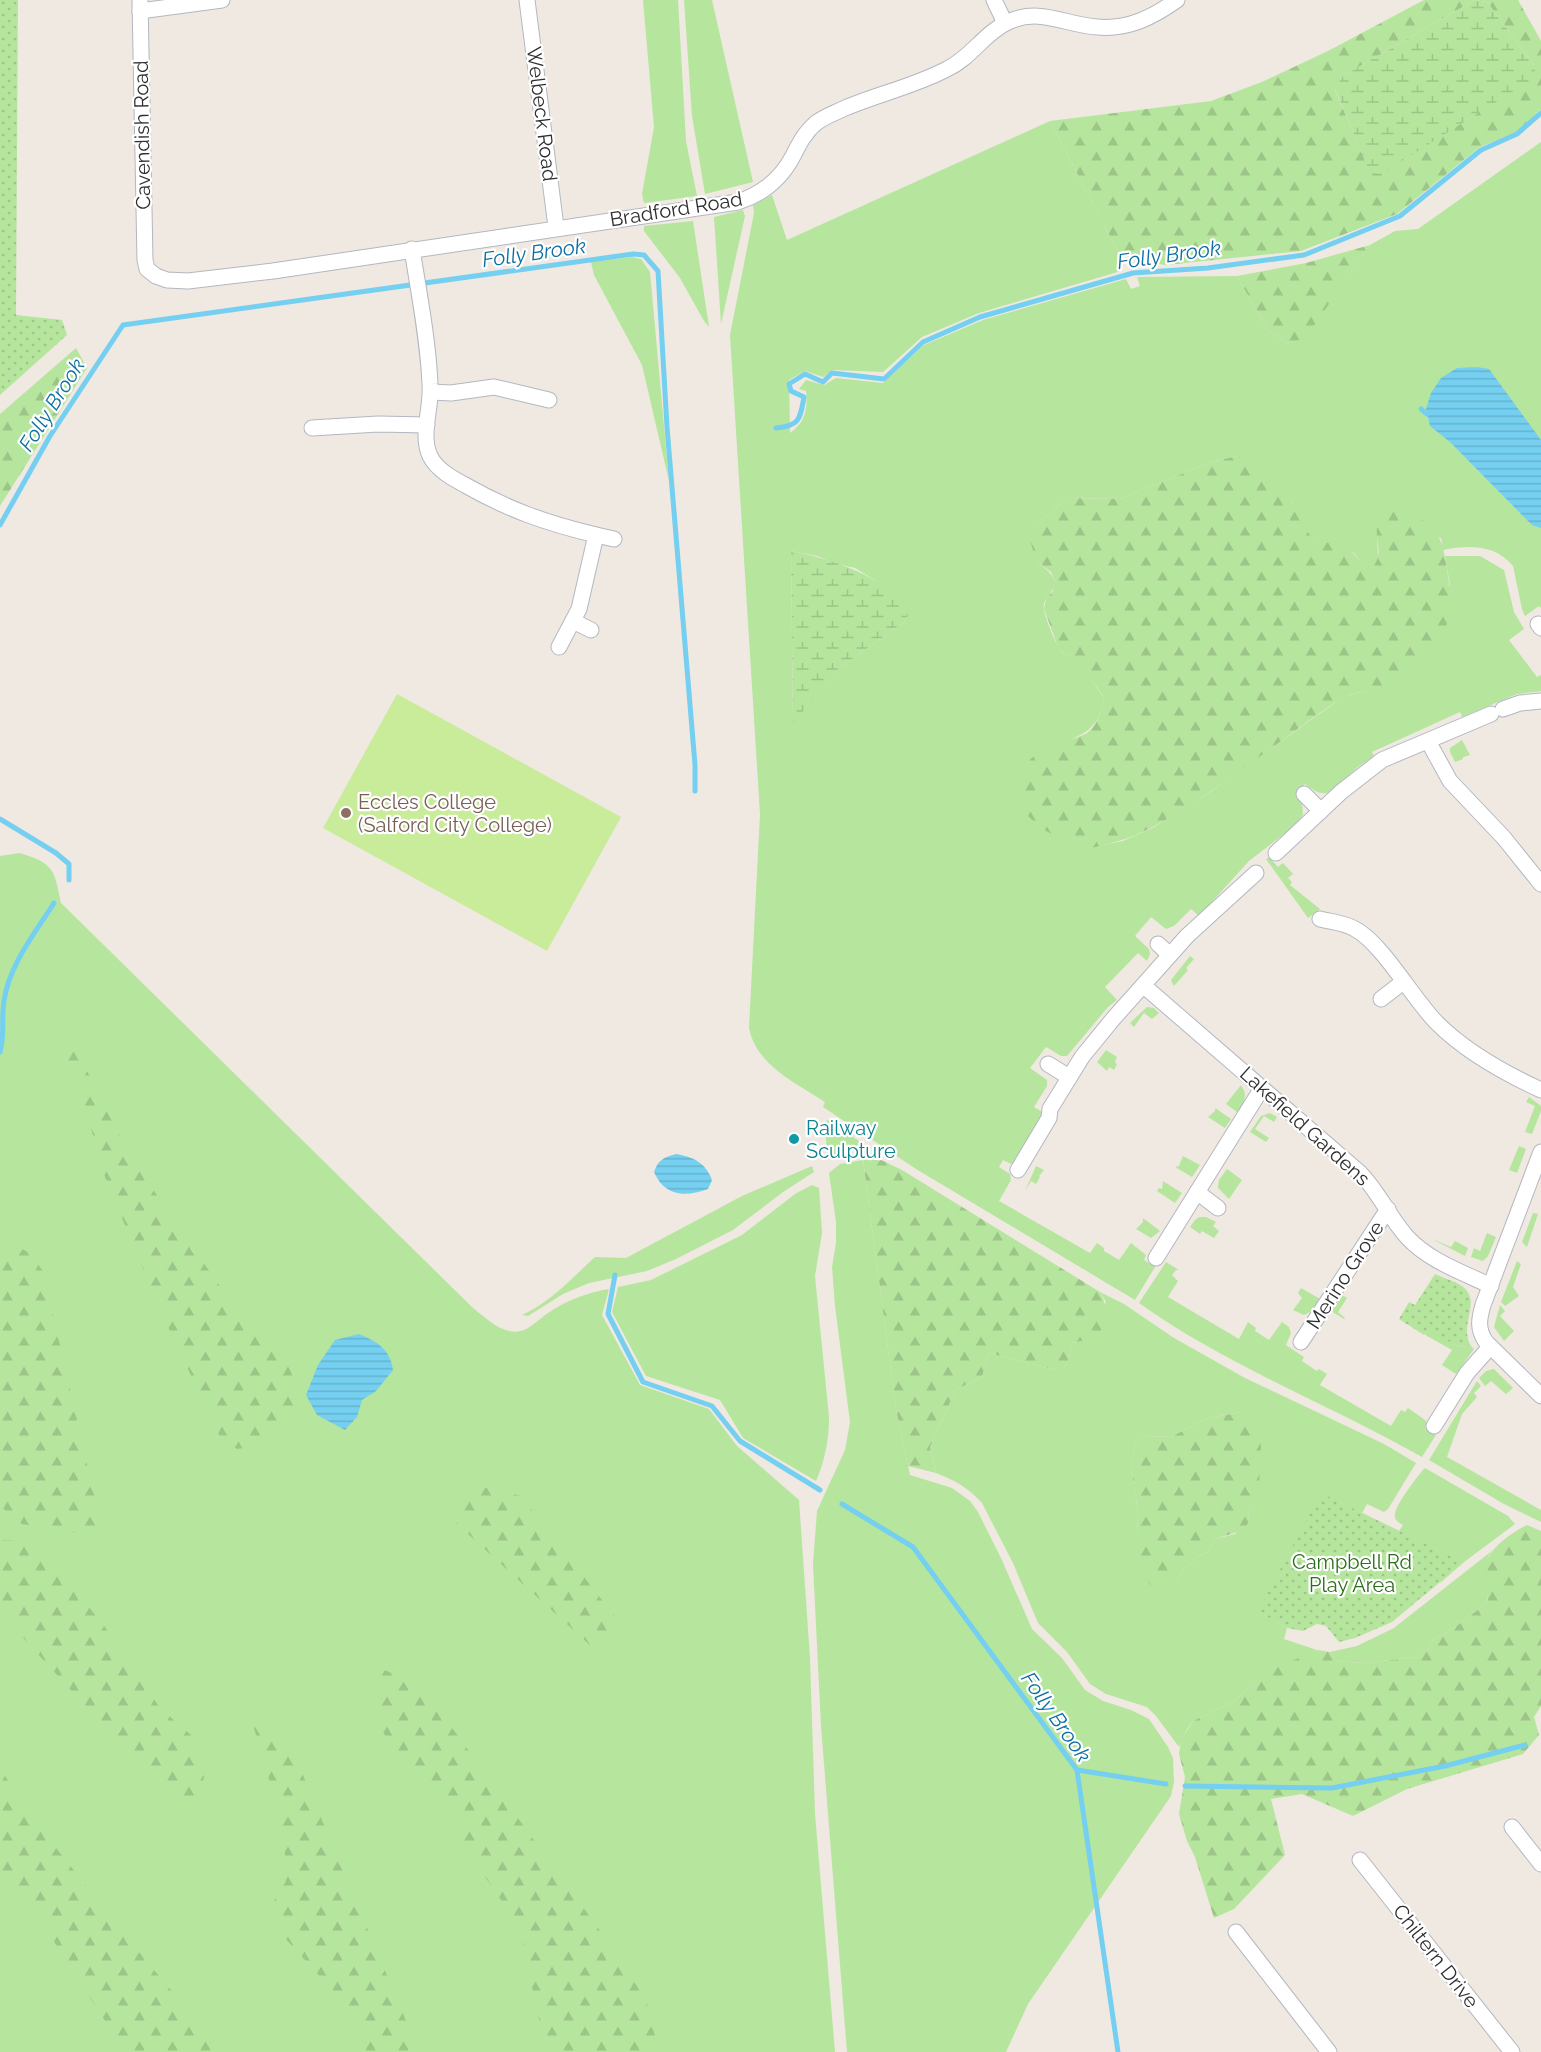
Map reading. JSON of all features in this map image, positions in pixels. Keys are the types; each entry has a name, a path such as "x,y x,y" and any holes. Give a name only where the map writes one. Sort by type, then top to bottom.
{"street":[{"path":"140,6 222,0"},
{"name":"Welbeck Road","path":"527,0 556,227"},
{"path":"994,0 1005,23"},
{"name":"Bradford Road","path":"147,269 167,280 188,281 273,271 747,199 776,180 805,135 823,118 948,69 966,58 987,36 1005,23 1024,17 1042,15 1084,26 1115,27 1144,20 1177,0"},
{"name":"Cavendish Road","path":"140,6 143,245 147,269"},
{"path":"412,249 431,392 426,435 431,457 442,471 454,479 519,513 550,524 614,539"},
{"path":"431,392 451,393 494,387 549,400"},
{"path":"312,428 378,424 427,425"},
{"path":"559,647 583,597 596,535"},
{"path":"573,621 591,630"},
{"path":"1276,853 1341,792 1382,760 1497,711 1520,703 1541,701"},
{"path":"1428,741 1450,781 1504,838 1541,884"},
{"path":"1304,794 1321,811"},
{"path":"1018,1170 1049,1118 1050,1109 1069,1077 1113,1019 1187,936 1256,873"},
{"path":"1320,919 1346,925 1364,934 1428,1014 1457,1041 1500,1069 1541,1090"},
{"path":"1158,944 1170,956"},
{"path":"1382,999 1403,982"},
{"name":"Lakefield Gardens","path":"1144,986 1360,1173 1378,1192 1406,1236 1423,1251 1445,1265 1491,1286"},
{"path":"1048,1064 1069,1077"},
{"path":"1156,1258 1262,1088"},
{"path":"1541,1152 1538,1170 1491,1286 1479,1322 1481,1336 1490,1347 1541,1396"},
{"path":"1197,1192 1218,1208"},
{"name":"Merino Grove","path":"1301,1342 1388,1209"},
{"path":"1434,1426 1467,1372 1490,1347"},
{"path":"1512,1827 1541,1864"},
{"name":"Chiltern Drive","path":"1360,1860 1512,2052"},
{"path":"1236,1932 1329,2052"}],"green space":[{"path":"0,0 18,0 16,315 62,320 67,335 0,395"},
{"path":"643,0 678,0 686,141 697,196 644,203 642,194 654,127"},
{"path":"684,0 712,0 753,182 705,194 692,116"},
{"path":"1424,0 1475,0 1518,0 1541,41 1541,109 1517,132 1480,147 1397,214 1301,251 1165,265 1120,256 1050,121 1211,101 1262,82 1328,51","holes":["1475,0 1487,2 1534,65 1370,172 1335,90 1343,76"]},
{"path":"1475,0 1487,2 1534,65 1536,77 1381,174 1370,173 1335,89 1343,76"},
{"path":"1050,121 1120,256 1121,271 979,313 922,337 883,372 833,370 823,377 805,371 789,380 790,433 799,425 804,415 806,391 799,389 806,380 824,385 836,378 883,383 924,345 983,320 1126,279 1131,289 1140,286 1137,277 1237,276 1268,330 1288,344 1306,336 1370,245 1395,231 1418,229 1541,142 1541,608 1539,606 1525,616 1513,566 1506,559 1481,548 1462,547 1443,550 1441,538 1377,526 1378,561 1373,567 1366,569 1354,553 1314,541 1306,531 1292,502 1237,456 1211,462 1120,499 1067,498 1035,527 1036,561 1054,578 1055,584 1044,603 1044,611 1052,634 1061,650 1080,661 1104,697 1101,712 1095,723 1091,728 1072,739 1064,840 1086,848 1123,841 1154,827 1210,792 1343,697 1380,687 1450,585 1445,556 1480,556 1504,570 1514,612 1524,629 1509,640 1537,677 1541,675 1541,691 1517,694 1462,717 1460,712 1372,752 1374,756 1330,792 1320,793 1305,784 1296,794 1302,802 1303,815 1293,827 1249,861 1199,916 1191,909 1174,926 1166,929 1151,917 1135,936 1149,949 1150,954 1147,961 1138,953 1105,987 1117,1000 1108,1007 1067,1056 1061,1056 1046,1047 1030,1068 1047,1080 1047,1086 1034,1107 1044,1113 1017,1161 1011,1164 1003,1160 999,1167 1010,1174 1011,1180 999,1201 1090,1253 1097,1243 1104,1248 1104,1251 1119,1260 1131,1243 1146,1255 1144,1260 1155,1267 1135,1300 916,1169 823,1107 825,1102 768,1063 753,1041 749,1028 760,814 730,335 754,213 753,205 772,195 787,240","holes":["791,551 817,556 855,568 875,580 908,616 904,622 838,669 793,722"]},
{"path":"743,210 745,216 721,324 714,217"},
{"path":"693,221 709,327 680,278 644,231 644,226"},
{"path":"1370,245 1306,337 1288,344 1268,330 1237,276 1306,263"},
{"path":"632,257 641,259 650,272 669,481 642,365 594,275 591,262"},
{"path":"76,348 87,368 0,506 0,414"},
{"path":"1237,456 1276,481 1288,495 1314,541 1346,545 1366,568 1373,567 1378,556 1377,529 1385,514 1394,510 1404,510 1424,521 1440,539 1443,548 1450,596 1445,630 1432,651 1410,673 1371,690 1355,693 1335,703 1227,780 1166,820 1136,835 1092,848 1071,844 1048,832 1029,816 1021,806 1017,795 1017,780 1024,766 1042,751 1091,730 1099,717 1104,697 1076,658 1065,654 1058,647 1044,609 1046,598 1053,591 1055,581 1051,572 1036,561 1031,543 1035,527 1067,498 1120,499 1211,462"},
{"path":"791,551 840,564 876,581 891,591 902,603 908,616 904,622 838,669 793,723"},
{"path":"397,694 621,817 547,951 323,828"},
{"path":"1462,740 1470,755 1455,762 1450,748"},
{"path":"20,853 47,865 57,883 61,903 485,1318 506,1330 521,1331 564,1303 586,1294 609,1289 602,1315 640,1385 709,1409 737,1446 799,1500 810,1658 815,1814 835,2052 0,2052 0,856"},
{"path":"1269,857 1278,867 1283,863 1293,874 1288,878 1292,882 1290,885 1320,909 1308,918 1266,859"},
{"path":"1190,956 1194,959 1174,986 1171,980"},
{"path":"1147,1007 1154,1008 1159,1013 1152,1019 1144,1013 1134,1027 1130,1023"},
{"path":"76,1049 127,1151 190,1244 255,1335 278,1342 294,1379 298,1398 279,1431 256,1446 237,1449 220,1437 162,1314 105,1177 78,1083 64,1061 64,1051"},
{"path":"1106,1050 1117,1057 1114,1070 1109,1067 1107,1071 1097,1062"},
{"path":"1241,1085 1245,1099 1237,1112 1226,1104"},
{"path":"1529,1097 1541,1106 1532,1134 1525,1132 1535,1106 1526,1102"},
{"path":"1215,1108 1231,1119 1225,1128 1208,1117 1215,1111"},
{"path":"1270,1113 1277,1117 1274,1122 1264,1116 1255,1129 1269,1138 1266,1142 1250,1132 1261,1116"},
{"path":"828,1120 859,1141 858,1146 833,1157 827,1155 825,1123"},
{"path":"1519,1146 1526,1149 1517,1173 1509,1170"},
{"path":"1183,1156 1200,1165 1192,1177 1175,1167 1179,1166"},
{"path":"877,1158 902,1170 1100,1292 1105,1304 1106,1318 1102,1330 1091,1339 1072,1343 1068,1363 1062,1370 989,1353 982,1377 957,1389 930,1447 936,1473 908,1466 896,1409 863,1160"},
{"path":"863,1160 896,1409 910,1475 952,1488 970,1501 1001,1558 1032,1629 1062,1658 1085,1690 1103,1701 1131,1710 1149,1719 1173,1758 1174,1782 1171,1796 1028,2004 1006,2052 847,2052 821,1726 813,1564 817,1511 845,1450 850,1422 835,1306 832,1267 836,1243 836,1222 829,1173 840,1164"},
{"path":"812,1166 814,1172 733,1230 647,1271 589,1283 563,1294 528,1316 522,1315 552,1297 595,1257 626,1258 742,1196"},
{"path":"1036,1166 1044,1170 1036,1184 1031,1181 1025,1191"},
{"path":"1227,1169 1242,1180 1229,1199 1218,1188 1219,1180"},
{"path":"1163,1181 1182,1193 1175,1203 1157,1191 1159,1188 1162,1189"},
{"path":"812,1185 819,1188 822,1233 815,1276 829,1417 826,1450 816,1481 743,1438 720,1400 646,1376 612,1312 618,1287 651,1280 742,1235 795,1194"},
{"path":"1533,1213 1538,1214 1527,1247 1522,1242"},
{"path":"1199,1217 1206,1217 1216,1222 1213,1226 1219,1231 1214,1238 1202,1231 1200,1234 1190,1227"},
{"path":"1143,1218 1160,1231 1151,1238 1136,1229 1143,1222"},
{"path":"1487,1233 1496,1237 1488,1256 1483,1261 1471,1257 1474,1248 1480,1251"},
{"path":"1432,1239 1451,1247 1455,1241 1468,1248 1465,1256"},
{"path":"17,1246 29,1253 43,1271 100,1521 95,1531 72,1533 22,1524 0,1506 0,1252"},
{"path":"1517,1261 1521,1264 1513,1287 1519,1296 1505,1306 1501,1302"},
{"path":"1166,1262 1179,1270 1172,1275 1178,1281 1168,1297 1239,1339 1248,1322 1256,1328 1255,1331 1269,1340 1282,1322 1289,1327 1291,1333 1286,1345 1304,1357 1302,1361 1317,1371 1319,1369 1327,1374 1320,1385 1391,1426 1401,1410 1405,1412 1408,1408 1425,1420 1427,1423 1425,1427 1436,1435 1422,1457 1207,1346 1139,1303"},
{"path":"1435,1274 1459,1284 1468,1292 1471,1306 1467,1329 1471,1346 1458,1347 1429,1329 1424,1335 1399,1319 1409,1302 1415,1305"},
{"path":"1301,1288 1320,1299 1312,1311 1304,1315 1293,1310 1302,1298 1298,1293"},
{"path":"1100,1292 1124,1304 1174,1338 1245,1378 1384,1444 1416,1463 1384,1512 1367,1504 1362,1513 1322,1494 1259,1611 1287,1628 1284,1639 1317,1650 1253,1684 1236,1700 1193,1721 1179,1747 1147,1707 1106,1694 1090,1684 1067,1652 1038,1623 1013,1563 982,1503 961,1485 936,1473 930,1447 957,1389 982,1377 989,1353 1062,1370 1068,1363 1072,1343 1090,1339 1106,1302","holes":["1241,1412 1252,1501 1248,1512 1249,1521 1235,1534 1215,1539 1208,1552 1200,1555 1184,1569 1176,1580 1149,1583 1137,1535 1138,1513 1131,1465 1136,1443 1143,1436 1171,1437 1205,1419"]},
{"path":"1342,1295 1347,1298 1338,1312 1344,1319 1331,1311"},
{"path":"1500,1305 1505,1311 1500,1316 1514,1331 1504,1341 1494,1327"},
{"path":"1429,1328 1458,1347 1471,1346 1474,1349 1456,1374 1442,1365 1452,1350 1427,1336 1425,1334"},
{"path":"1494,1369 1513,1388 1506,1394 1491,1381 1485,1386 1479,1378 1486,1371"},
{"path":"1477,1381 1481,1386 1474,1393 1477,1397 1462,1414 1447,1457 1541,1510 1541,1522 1504,1504 1429,1460"},
{"path":"1241,1412 1252,1417 1261,1445 1259,1487 1248,1512 1249,1521 1244,1530 1215,1539 1208,1552 1200,1555 1164,1590 1153,1588 1149,1583 1141,1558 1137,1535 1138,1513 1131,1465 1136,1443 1143,1436 1171,1437 1205,1419"},
{"path":"1425,1468 1508,1516 1515,1524 1440,1583 1451,1556 1399,1531 1403,1525 1397,1521 1395,1516 1403,1497"},
{"path":"488,1487 521,1496 616,1618 614,1639 591,1646 456,1523 465,1495"},
{"name":"Campbell Rd Play Area","path":"1321,1493 1464,1562 1392,1622 1355,1638 1339,1642 1326,1626 1317,1624 1303,1631 1287,1628 1258,1611"},
{"path":"1527,1525 1541,1531 1541,1706 1534,1717 1539,1735 1523,1754 1407,1789 1353,1816 1302,1794 1271,1799 1285,1855 1234,1909 1214,1918 1179,1814 1185,1777 1179,1754 1181,1740 1193,1721 1236,1700 1253,1684 1276,1668 1317,1650 1330,1652 1337,1661 1363,1663 1420,1657 1429,1649 1433,1640 1451,1630 1487,1603 1484,1574 1488,1558 1505,1539"},
{"path":"0,1540 35,1541 105,1627 160,1708 191,1735 204,1777 199,1796 186,1808 171,1801 0,1612"},
{"path":"1493,1550 1485,1569 1487,1603 1451,1630 1433,1640 1429,1649 1420,1657 1363,1663 1337,1661 1330,1652 1357,1646 1394,1628"},
{"path":"373,1665 396,1675 447,1721 601,1932 646,2000 659,2052 546,2052 519,1926 472,1858 454,1815 416,1778 379,1727"},
{"path":"252,1721 290,1744 419,2052 367,2052 347,2006 284,1937 269,1909 286,1881 284,1831"},
{"path":"0,1768 33,1819 143,1957 223,2052 125,2052 44,1926 0,1868"}],"water":[{"path":"1457,368 1489,369 1541,440 1541,528 1532,525 1450,442 1430,426 1426,409 1431,393 1441,378"},
{"path":"676,1154 693,1159 706,1169 712,1180 708,1189 684,1194 676,1193 664,1186 654,1172 662,1160"},
{"path":"359,1334 372,1340 386,1351 393,1370 376,1391 362,1400 357,1417 345,1430 317,1415 306,1395 318,1365 335,1340"}],"waterway":[{"name":"Folly Brook","path":"776,428 790,425 798,420 804,397 791,391 789,384 805,374 823,382 832,373 884,379 923,342 980,317 1133,273 1208,268 1304,255 1400,216 1481,150 1517,134 1541,113"},
{"name":"Folly Brook","path":"0,525 50,436 123,325 633,254 644,255 658,271 667,427 695,765 695,791"},
{"path":"1421,409 1427,414"},
{"path":"0,819 56,853 69,864 69,880"},
{"path":"0,1052 4,1001 11,975 54,903"},
{"name":"Folly Brook","path":"615,1275 608,1314 643,1382 712,1406 740,1441 820,1490"},
{"name":"Folly Brook","path":"842,1504 913,1547 1077,1770 1118,2052"},
{"path":"1185,1786 1332,1788 1445,1766 1525,1745"},
{"path":"1077,1770 1166,1784"}],"place":[{"name":"Eccles College (Salford City College)","path":"346,813"},
{"name":"Railway Sculpture","path":"794,1139"}]}
